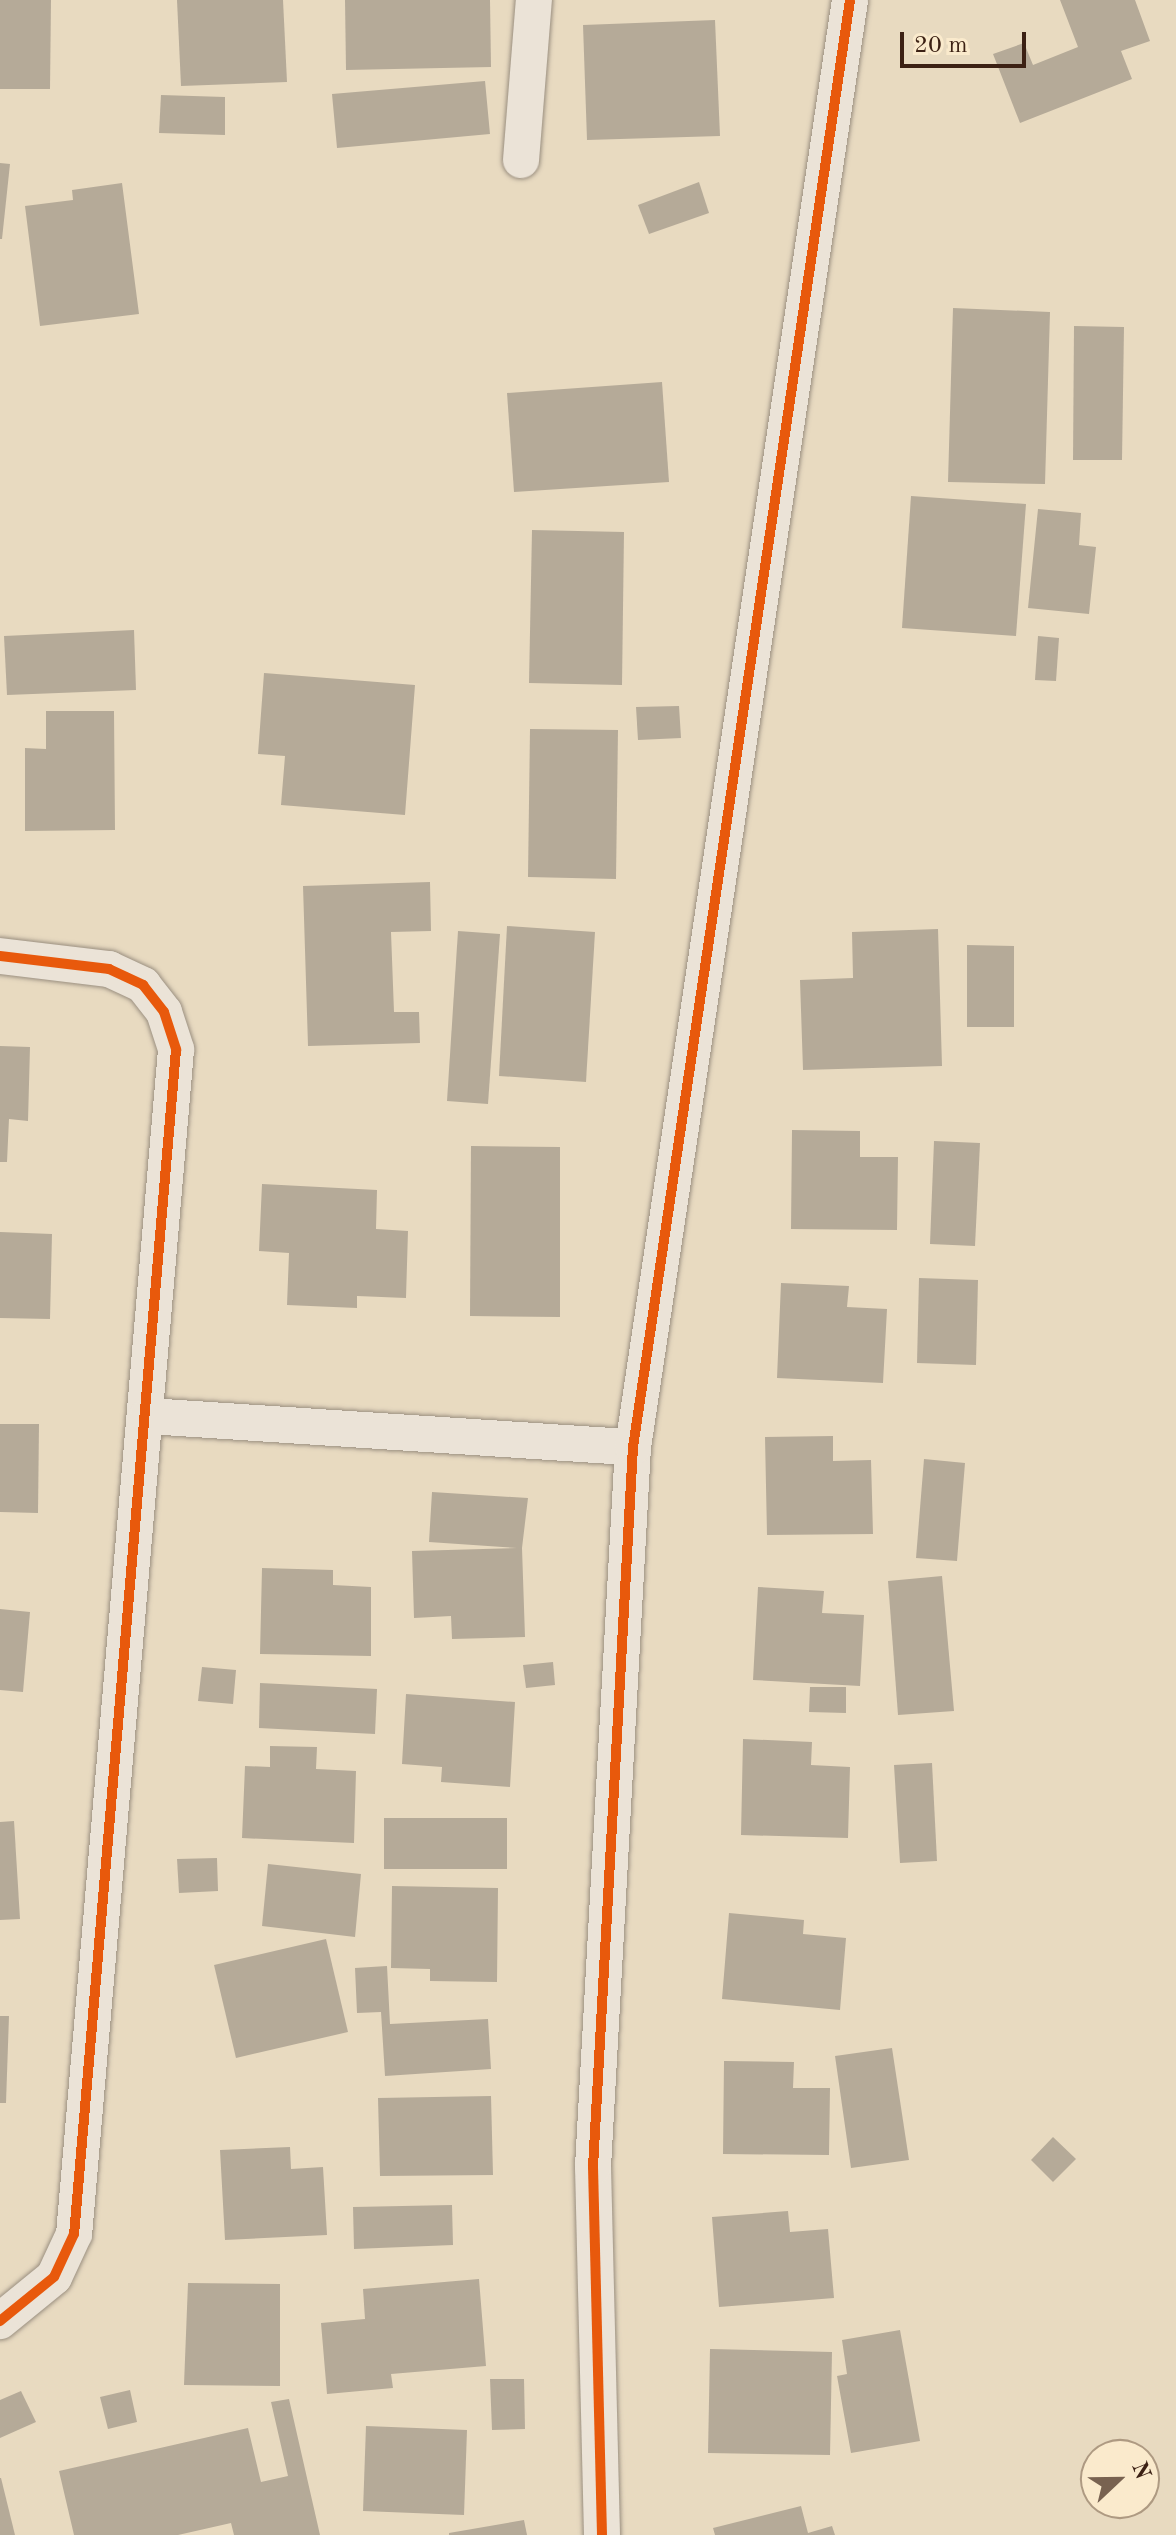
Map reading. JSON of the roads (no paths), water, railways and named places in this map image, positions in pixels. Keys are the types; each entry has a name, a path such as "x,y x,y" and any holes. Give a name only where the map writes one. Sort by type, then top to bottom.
{"street":[{"path":"521,160 534,0"},
{"path":"602,2535 593,2167 633,1447 850,0"},
{"path":"0,956 109,969 143,985 164,1012 176,1050 148,1416 74,2234 54,2277 0,2321"},
{"path":"148,1416 633,1447"}]}
